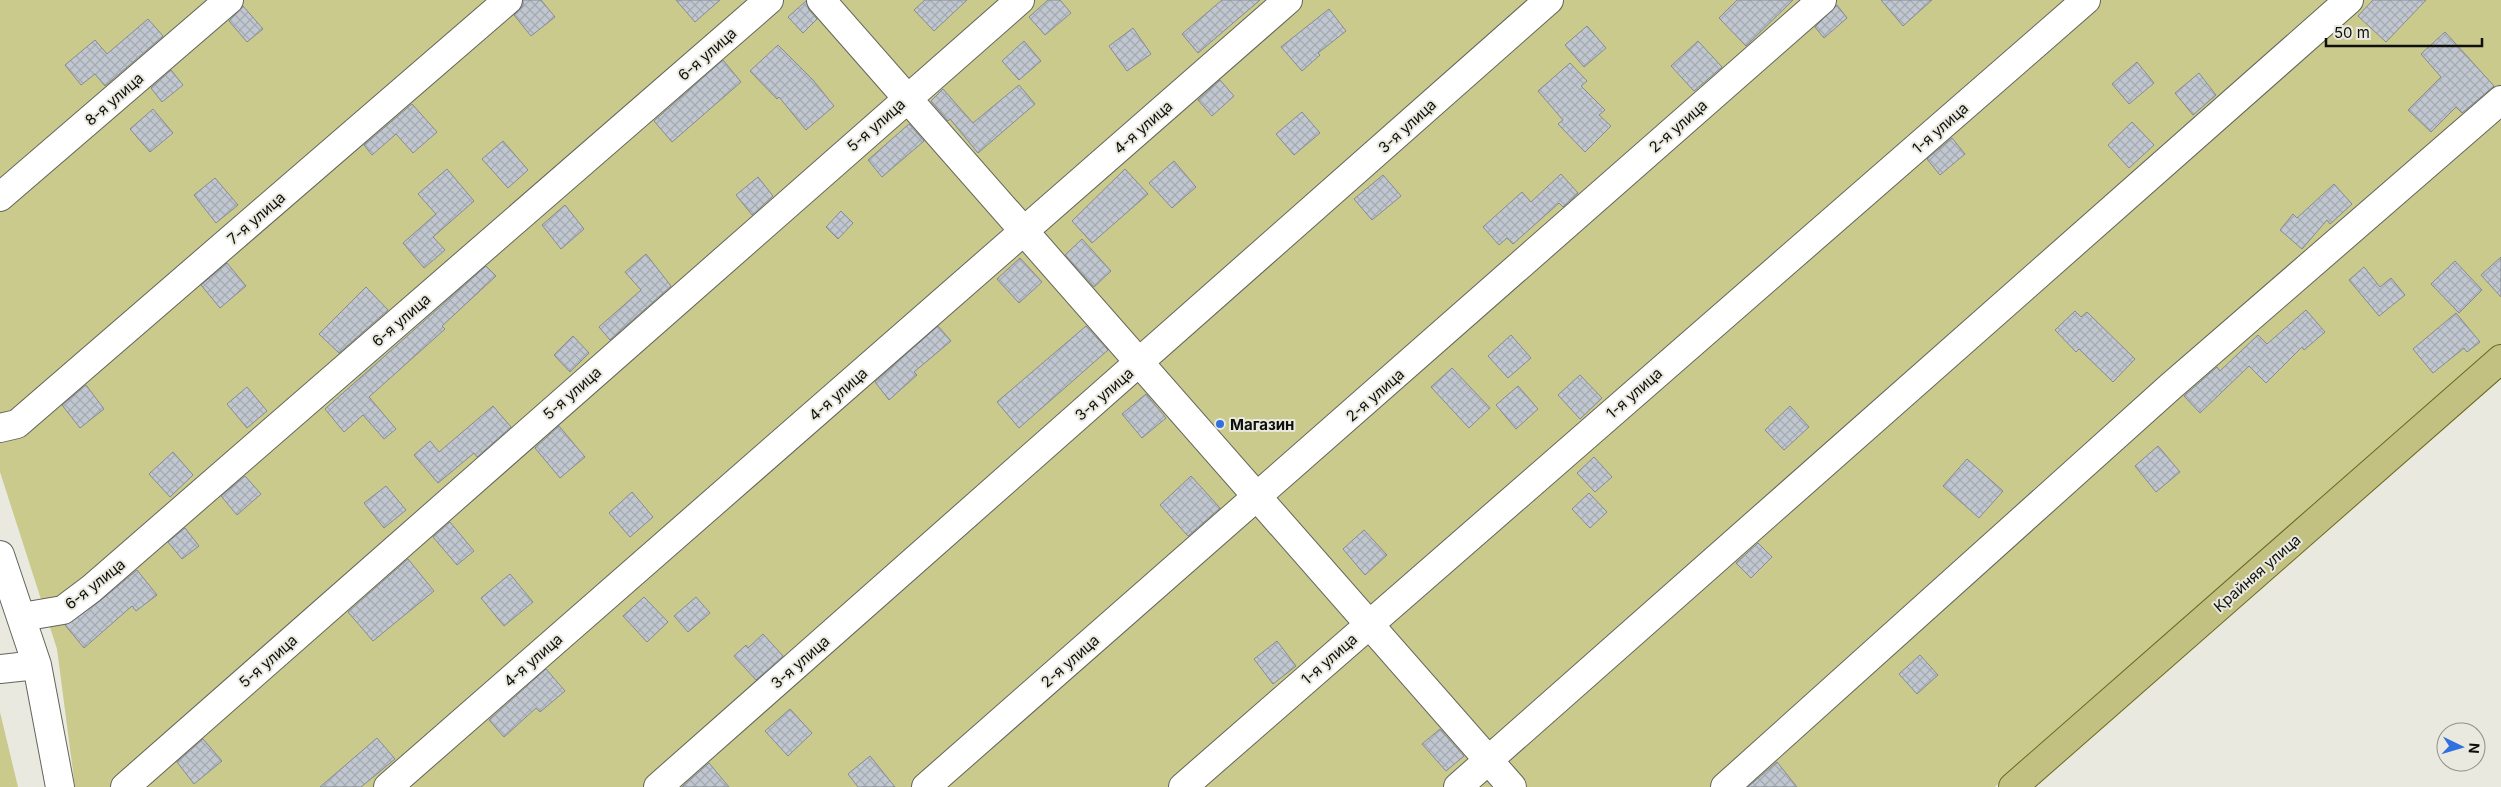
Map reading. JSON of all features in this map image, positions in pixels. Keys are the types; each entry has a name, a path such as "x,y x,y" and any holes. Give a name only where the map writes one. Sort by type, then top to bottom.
{"main road":[{"name":"Крайняя улица","path":"2013,787 2501,360"}],"street":[{"name":"8-я улица","path":"0,197 229,0"},
{"name":"7-я улица","path":"0,428 17,424 508,0"},
{"name":"6-я улица","path":"22,617 63,610 91,590 769,0"},
{"path":"821,0 1512,787"},
{"name":"5-я улица","path":"125,787 1020,0"},
{"name":"4-я улица","path":"388,787 1288,0"},
{"name":"3-я улица","path":"658,787 1549,0"},
{"name":"2-я улица","path":"926,787 1822,0"},
{"name":"1-я улица","path":"1183,787 2086,0"},
{"path":"1458,787 2349,0"},
{"path":"1725,787 2163,394 2501,100"},
{"path":"0,555 37,665 60,787"},
{"path":"0,669 37,665"}],"green space":[{"path":"0,0 2501,0 2501,344 1995,787 75,787 57,649 0,472"},
{"path":"0,712 18,787 0,787"}],"building":[{"path":"523,0 541,0 555,17 531,36 514,15 523,6"},
{"path":"676,0 720,0 695,22"},
{"path":"925,0 967,0 934,31 914,10"},
{"path":"1048,0 1060,0 1071,13 1045,35 1029,17"},
{"path":"1222,0 1260,0 1198,53 1182,34"},
{"path":"1737,0 1793,0 1746,46 1719,18"},
{"path":"1881,0 1932,0 1903,26"},
{"path":"2373,0 2426,0 2386,42 2358,16"},
{"path":"806,1 809,10 817,19 803,33 788,17"},
{"path":"1837,5 1847,18 1824,38 1815,27"},
{"path":"243,6 263,29 247,42 229,21"},
{"path":"1329,9 1346,31 1318,53 1320,55 1302,71 1281,47"},
{"path":"148,19 163,36 105,86 95,74 81,85 65,65 95,40 107,54"},
{"path":"1587,26 1606,48 1584,67 1565,45"},
{"path":"1133,28 1151,54 1127,71 1109,46"},
{"path":"2445,32 2494,86 2462,113 2456,107 2431,132 2408,110 2441,77 2421,54"},
{"path":"1024,41 1041,61 1019,80 1002,61"},
{"path":"1698,41 1722,67 1694,91 1671,66"},
{"path":"778,45 813,80 834,106 806,130 779,97 777,99 750,71"},
{"path":"723,60 741,82 672,142 654,121"},
{"path":"2137,62 2154,83 2129,104 2112,84"},
{"path":"1570,63 1587,81 1581,86 1605,110 1599,115 1611,126 1585,152 1558,124 1563,120 1538,91"},
{"path":"171,70 183,85 162,102 151,88"},
{"path":"2199,73 2216,95 2193,115 2175,93"},
{"path":"1220,80 1234,96 1212,116 1198,100"},
{"path":"1019,85 1035,104 978,153 950,119 948,121 931,101 943,89 973,123"},
{"path":"412,104 437,132 413,153 396,134 372,155 364,145"},
{"path":"153,109 173,133 150,152 130,129"},
{"path":"1302,112 1320,133 1294,155 1276,134"},
{"path":"2132,122 2154,145 2129,168 2108,145"},
{"path":"909,124 924,141 882,177 868,160"},
{"path":"1952,138 1965,154 1940,175 1927,159"},
{"path":"503,141 528,170 508,188 482,159"},
{"path":"1174,161 1196,187 1172,208 1149,183"},
{"path":"447,169 474,201 433,237 445,250 424,268 403,243 436,214 418,194"},
{"path":"1125,169 1148,194 1092,243 1072,221"},
{"path":"1561,174 1578,193 1563,207 1559,203 1513,244 1507,238 1499,245 1483,227 1522,192 1531,202"},
{"path":"1383,175 1401,196 1372,220 1354,199"},
{"path":"758,177 773,196 752,215 736,195"},
{"path":"215,178 238,205 216,223 194,195"},
{"path":"2334,184 2352,204 2330,224 2327,220 2302,249 2280,230 2293,214 2297,218"},
{"path":"565,205 584,229 561,249 542,225"},
{"path":"841,211 853,223 838,239 826,227"},
{"path":"1082,239 1111,271 1094,287 1065,255"},
{"path":"646,254 671,286 610,340 599,327 641,290 625,272"},
{"path":"2501,257 2501,297 2481,275"},
{"path":"1020,258 1042,282 1019,303 997,279"},
{"path":"2455,261 2482,290 2459,313 2431,284"},
{"path":"227,263 246,286 220,308 201,285"},
{"path":"486,266 496,276 442,326 445,329 369,397 396,429 384,439 363,415 344,432 325,409"},
{"path":"2364,267 2380,287 2391,278 2405,295 2379,316 2349,280"},
{"path":"366,287 388,310 339,353 319,334"},
{"path":"2306,310 2325,332 2304,350 2302,347 2266,383 2249,366 2200,413 2184,396 2217,367 2220,371 2258,335 2267,344"},
{"path":"2075,311 2081,317 2087,312 2135,359 2113,382 2079,349 2076,352 2055,330"},
{"path":"2456,313 2480,342 2467,352 2464,348 2433,373 2413,349"},
{"path":"938,326 951,341 914,372 917,375 889,400 875,382"},
{"path":"1086,326 1108,350 1019,428 997,402"},
{"path":"1511,335 1531,358 1508,378 1488,356"},
{"path":"573,336 589,353 570,372 554,355"},
{"path":"1452,368 1490,408 1469,428 1431,387"},
{"path":"1580,375 1602,398 1580,419 1558,395"},
{"path":"86,385 104,409 80,428 62,405"},
{"path":"1518,386 1538,409 1516,429 1496,405"},
{"path":"247,387 267,411 247,428 227,404"},
{"path":"1146,394 1166,418 1142,438 1122,414"},
{"path":"493,406 511,427 477,457 474,453 438,483 414,455 430,441 439,452"},
{"path":"1790,406 1809,427 1784,450 1765,430"},
{"path":"559,426 585,457 560,478 535,448"},
{"path":"2158,446 2180,472 2156,492 2135,466"},
{"path":"173,452 193,475 170,497 149,474"},
{"path":"1594,457 1612,477 1595,492 1577,473"},
{"path":"1967,459 2003,491 1979,518 1943,486"},
{"path":"245,476 261,494 237,515 221,496"},
{"path":"1191,476 1220,508 1188,536 1160,505"},
{"path":"386,486 406,510 384,528 364,503"},
{"path":"632,492 653,517 630,537 609,513"},
{"path":"1589,493 1607,512 1590,528 1572,509"},
{"path":"450,522 474,551 457,565 433,537"},
{"path":"185,528 199,546 182,559 168,542"},
{"path":"1364,530 1387,555 1365,575 1343,549"},
{"path":"1758,543 1772,557 1751,578 1736,563"},
{"path":"408,559 434,591 373,641 348,612"},
{"path":"137,570 157,595 136,611 132,606 84,648 65,625 100,601"},
{"path":"510,574 533,602 504,626 481,598"},
{"path":"644,597 668,622 647,642 623,616"},
{"path":"696,597 710,613 688,632 674,616"},
{"path":"763,634 783,656 756,680 734,656 746,645 748,648"},
{"path":"1277,641 1296,666 1273,684 1254,659"},
{"path":"1920,655 1938,675 1917,694 1899,674"},
{"path":"546,669 565,691 540,712 536,708 504,737 489,720"},
{"path":"790,709 812,733 788,756 765,731"},
{"path":"1440,729 1464,756 1446,771 1422,744"},
{"path":"377,738 395,759 361,787 320,787"},
{"path":"203,739 222,761 194,784 177,762"},
{"path":"870,756 895,787 858,787 848,774"},
{"path":"1777,762 1797,787 1748,787"},
{"path":"709,763 729,787 682,787"}],"place":[{"name":"Магазин","path":"1220,424"}]}
